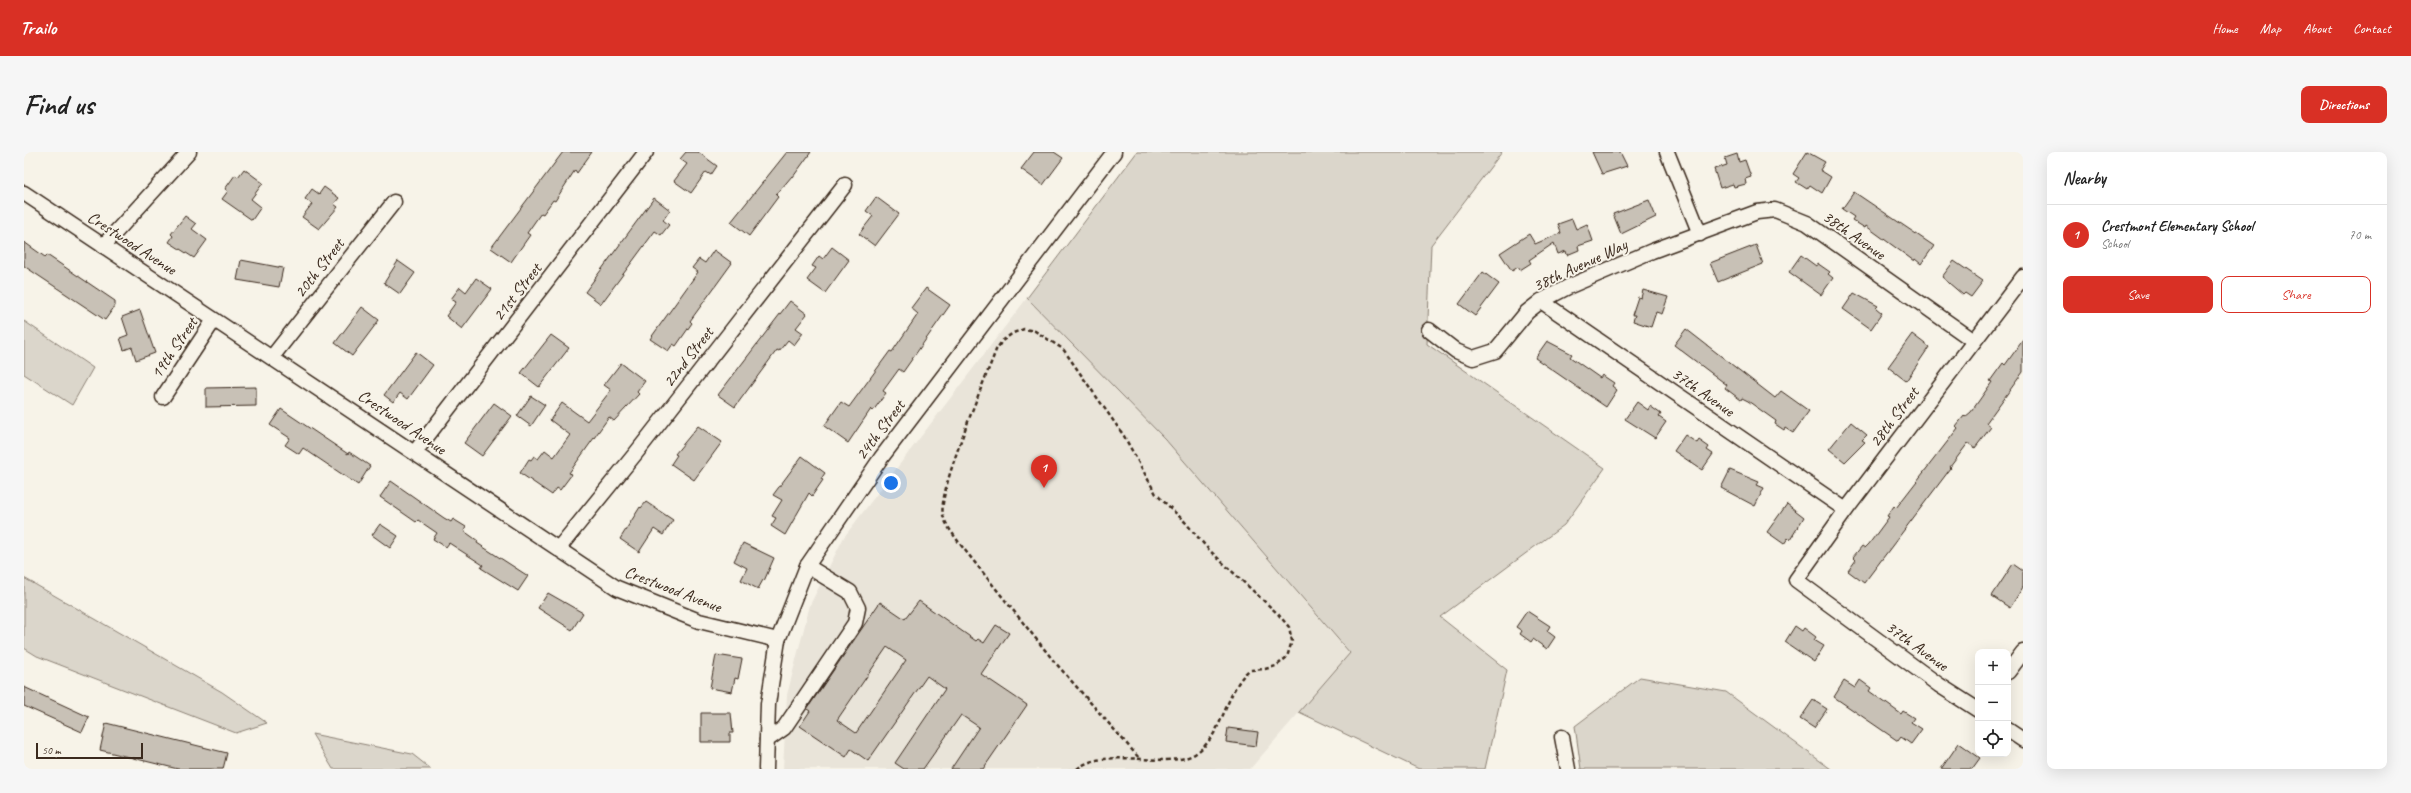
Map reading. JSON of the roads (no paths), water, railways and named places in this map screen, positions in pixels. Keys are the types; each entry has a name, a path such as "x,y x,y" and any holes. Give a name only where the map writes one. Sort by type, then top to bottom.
{"street":[{"path":"103,246 189,152"},
{"name":"21st Street","path":"415,452 646,152"},
{"name":"24th Street","path":"766,769 768,704 778,640 807,566 881,458 1114,152"},
{"path":"1667,152 1700,234"},
{"name":"22nd Street","path":"558,549 636,453 845,185"},
{"name":"Crestwood Avenue","path":"24,193 415,452 617,588 699,621 778,640"},
{"name":"20th Street","path":"272,357 394,202"},
{"name":"38th Avenue","path":"1700,234 1757,212 1775,210 1791,215 1821,233 1974,341"},
{"name":"38th Avenue Way","path":"1429,330 1456,351 1474,358 1495,351 1514,325 1541,301 1604,271 1700,234"},
{"name":"28th Street","path":"1796,580 1846,510 2023,277"},
{"name":"37th Avenue","path":"1541,301 1846,510"},
{"name":"19th Street","path":"163,397 214,320"},
{"path":"767,740 784,728 855,623 858,608 850,592 807,566"},
{"name":"37th Avenue","path":"1796,580 1939,685 1975,708"},
{"path":"2011,668 2023,652"},
{"path":"2011,732 2023,740"},
{"path":"1562,737 1568,769"}],"place":[{"name":"Crestmont Elementary School","path":"1044,488"}]}
